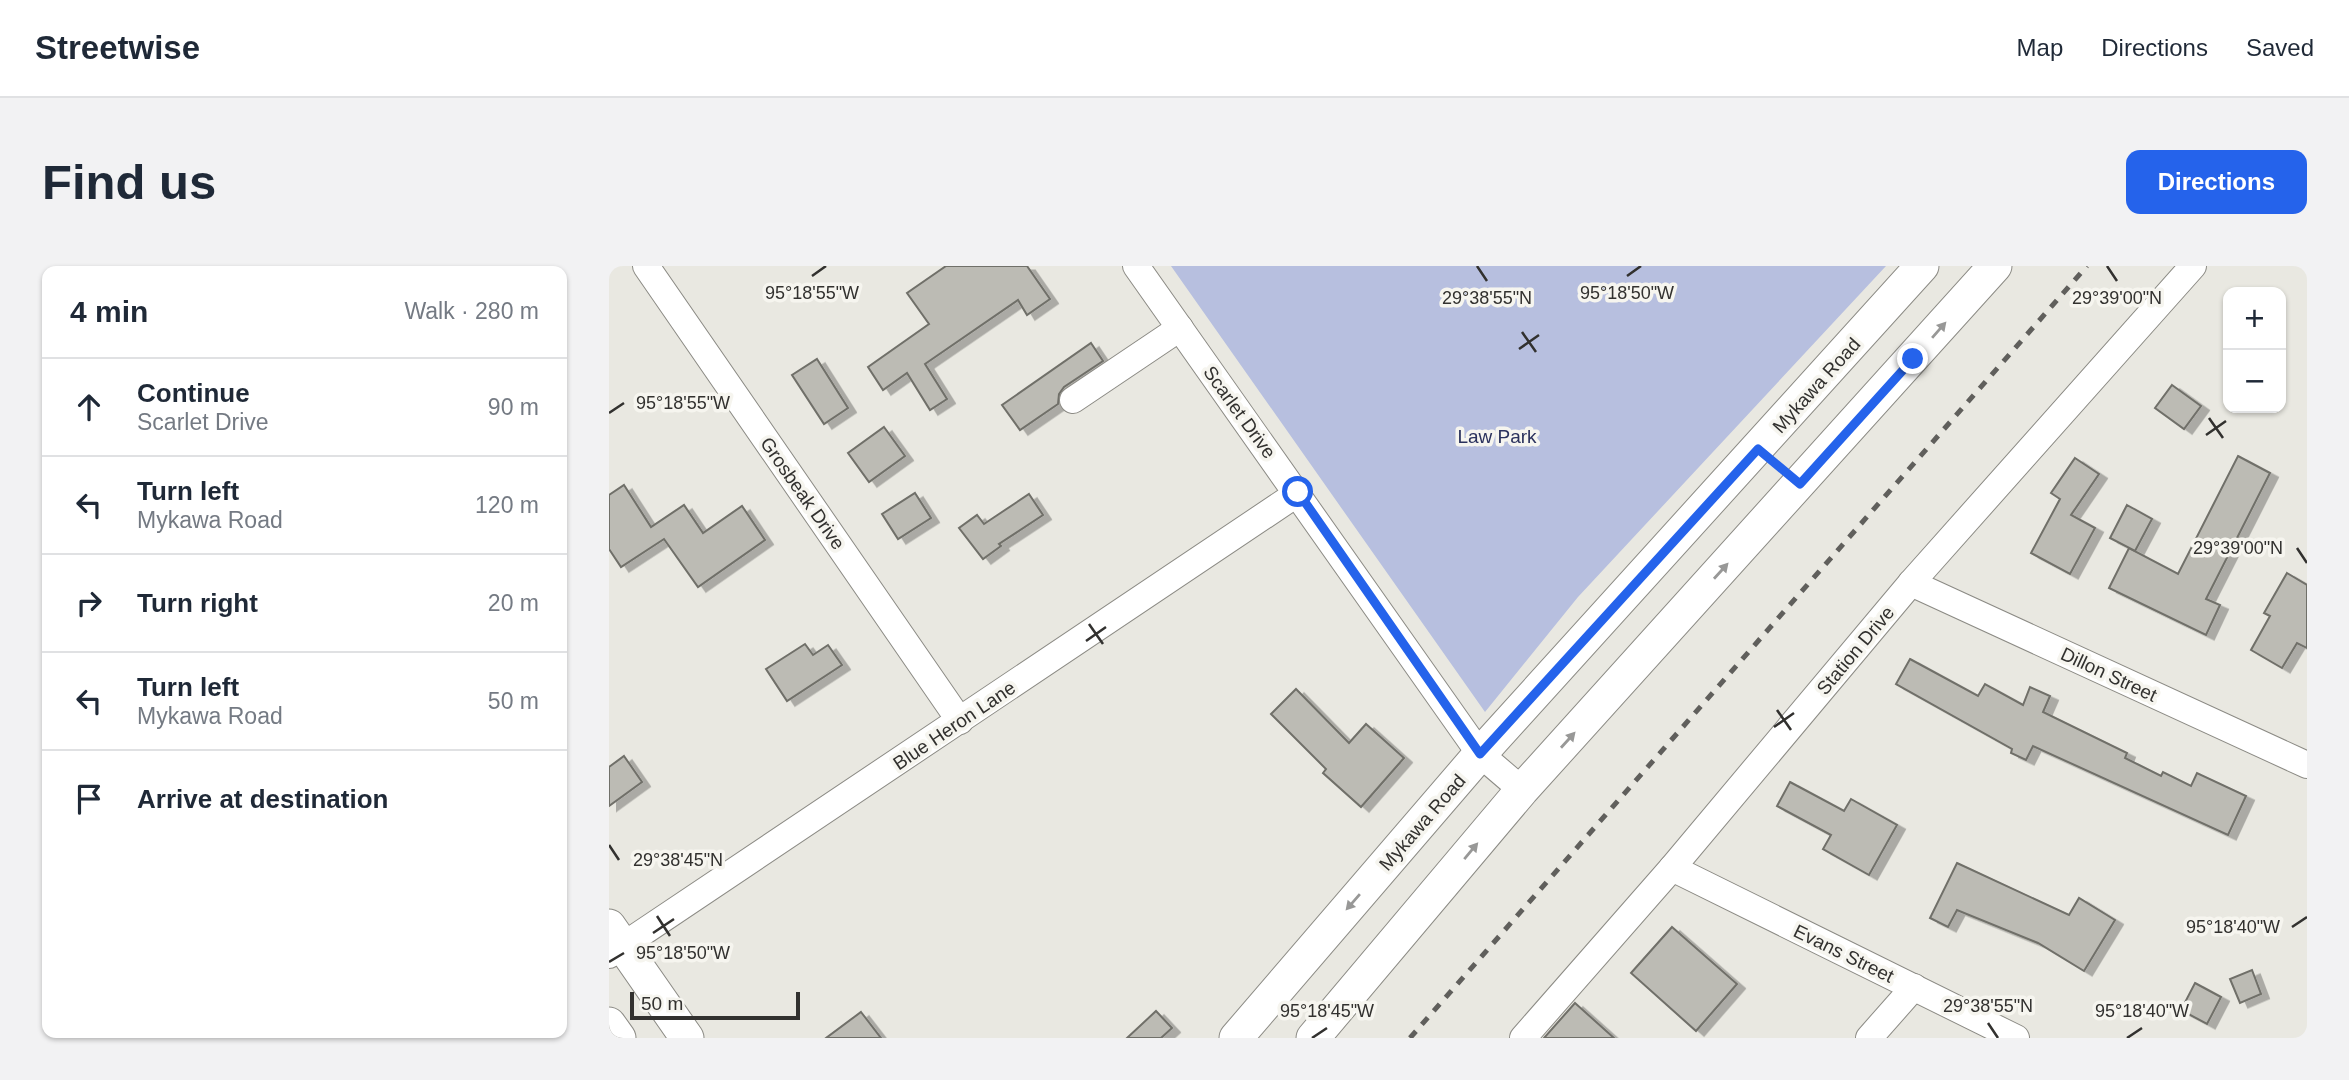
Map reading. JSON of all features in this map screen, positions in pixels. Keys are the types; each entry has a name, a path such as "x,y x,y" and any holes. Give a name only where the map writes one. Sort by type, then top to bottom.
{"main road":[{"name":"Mykawa Road","path":"1236,1038 1480,754 1922,266"},
{"path":"1313,1038 1522,790 1996,266"},
{"path":"1758,449 1800,484"},
{"path":"613,942 687,1038"},
{"path":"609,1024 619,1038"}],"street":[{"name":"Grosbeak Drive","path":"646,266 960,721"},
{"name":"Scarlet Drive","path":"1136,266 1298,492 1480,754 1522,790"},
{"name":"Station Drive","path":"1523,1038 1672,869 1911,583 2193,266"},
{"path":"1073,400 1180,328"},
{"name":"Blue Heron Lane","path":"613,942 960,721 1298,492"},
{"name":"Dillon Street","path":"1911,583 2307,765"},
{"name":"Evans Street","path":"1672,869 2016,1038"},
{"path":"1869,1038 1914,987"}],"green space":[{"name":"Law Park","path":"1171,266 1886,266 1578,597 1485,712"}],"building":[{"path":"946,266 1027,266 1050,299 1027,315 1018,300 925,364 947,399 930,410 907,373 883,390 868,367 929,324 907,293"},
{"path":"1091,343 1103,361 1064,387 1059,394 1058,404 1020,430 1002,405"},
{"path":"817,359 848,408 824,424 792,375"},
{"path":"2172,385 2201,406 2184,429 2155,408"},
{"path":"884,427 905,456 869,482 848,453"},
{"path":"2238,456 2270,473 2206,599 2220,605 2206,635 2109,588 2129,548 2178,574"},
{"path":"2075,458 2099,474 2071,515 2095,528 2070,574 2031,553 2060,499 2051,493"},
{"path":"624,485 651,527 684,505 703,533 742,506 765,540 698,587 664,539 621,567 609,549 609,495"},
{"path":"915,493 931,518 898,539 882,514"},
{"path":"1029,494 1043,515 999,544 1001,546 983,559 959,528 977,515 984,524"},
{"path":"2127,505 2152,519 2135,551 2110,538"},
{"path":"2287,573 2307,585 2307,648 2297,643 2282,668 2251,650 2270,616 2264,613"},
{"path":"805,644 813,655 828,645 842,665 787,701 766,669"},
{"path":"1910,659 1978,696 1985,684 2023,705 2030,687 2050,696 2043,712 2127,753 2125,758 2161,776 2163,772 2191,786 2197,773 2246,796 2228,835 2033,746 2026,760 2011,753 2012,749 1896,684"},
{"path":"1296,689 1349,743 1366,724 1404,758 1361,807 1323,773 1326,769 1271,714"},
{"path":"624,756 642,782 609,806 609,767"},
{"path":"1790,782 1844,811 1851,799 1897,825 1869,875 1823,849 1831,835 1777,806"},
{"path":"1957,863 2069,915 2079,898 2115,920 2084,971 2038,943 1957,910 1948,927 1930,918"},
{"path":"1672,927 1737,984 1696,1031 1631,973"},
{"path":"2252,970 2261,994 2240,1003 2230,979"},
{"path":"2195,983 2221,997 2207,1024 2181,1010"},
{"path":"1575,1003 1614,1038 1544,1038"},
{"path":"1156,1011 1172,1028 1161,1038 1127,1038"},
{"path":"861,1012 881,1038 826,1038"}],"railway":[{"path":"1410,1038 2087,266"}],"route":[{"path":"1298,492 1480,754 1758,449 1800,484 1913,359"}]}
